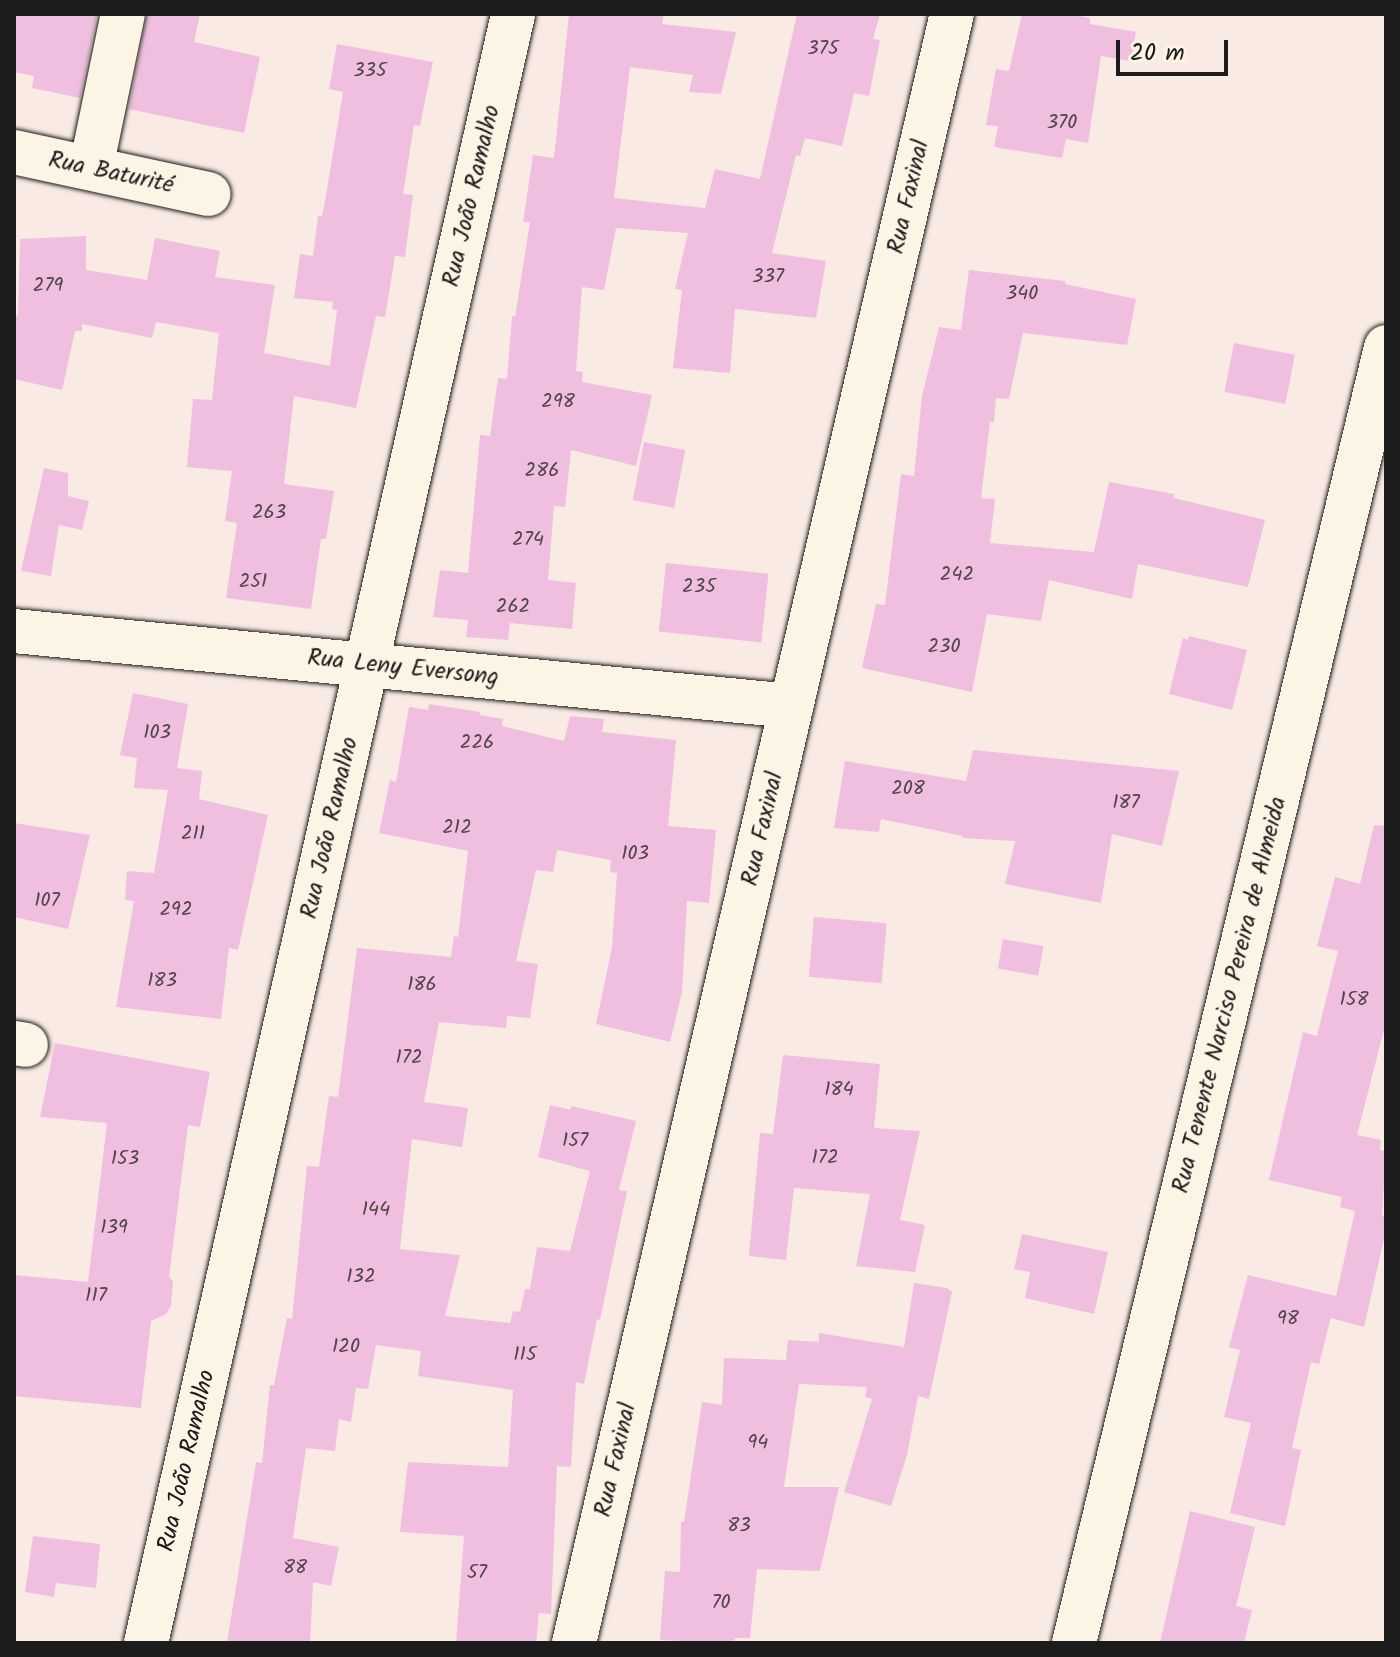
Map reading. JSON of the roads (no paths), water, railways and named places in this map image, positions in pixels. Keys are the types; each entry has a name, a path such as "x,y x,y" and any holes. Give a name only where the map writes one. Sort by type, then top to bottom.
{"street":[{"path":"91,168 123,14"},
{"name":"Rua João Ramalho","path":"146,1643 513,14"},
{"name":"Rua Faxinal","path":"574,1643 952,14"},
{"name":"Rua Baturité","path":"14,152 209,194"},
{"name":"Rua Tenente Narciso Pereira de Almeida","path":"1074,1643 1386,347"},
{"name":"Rua Leny Eversong","path":"14,631 791,706"}]}
